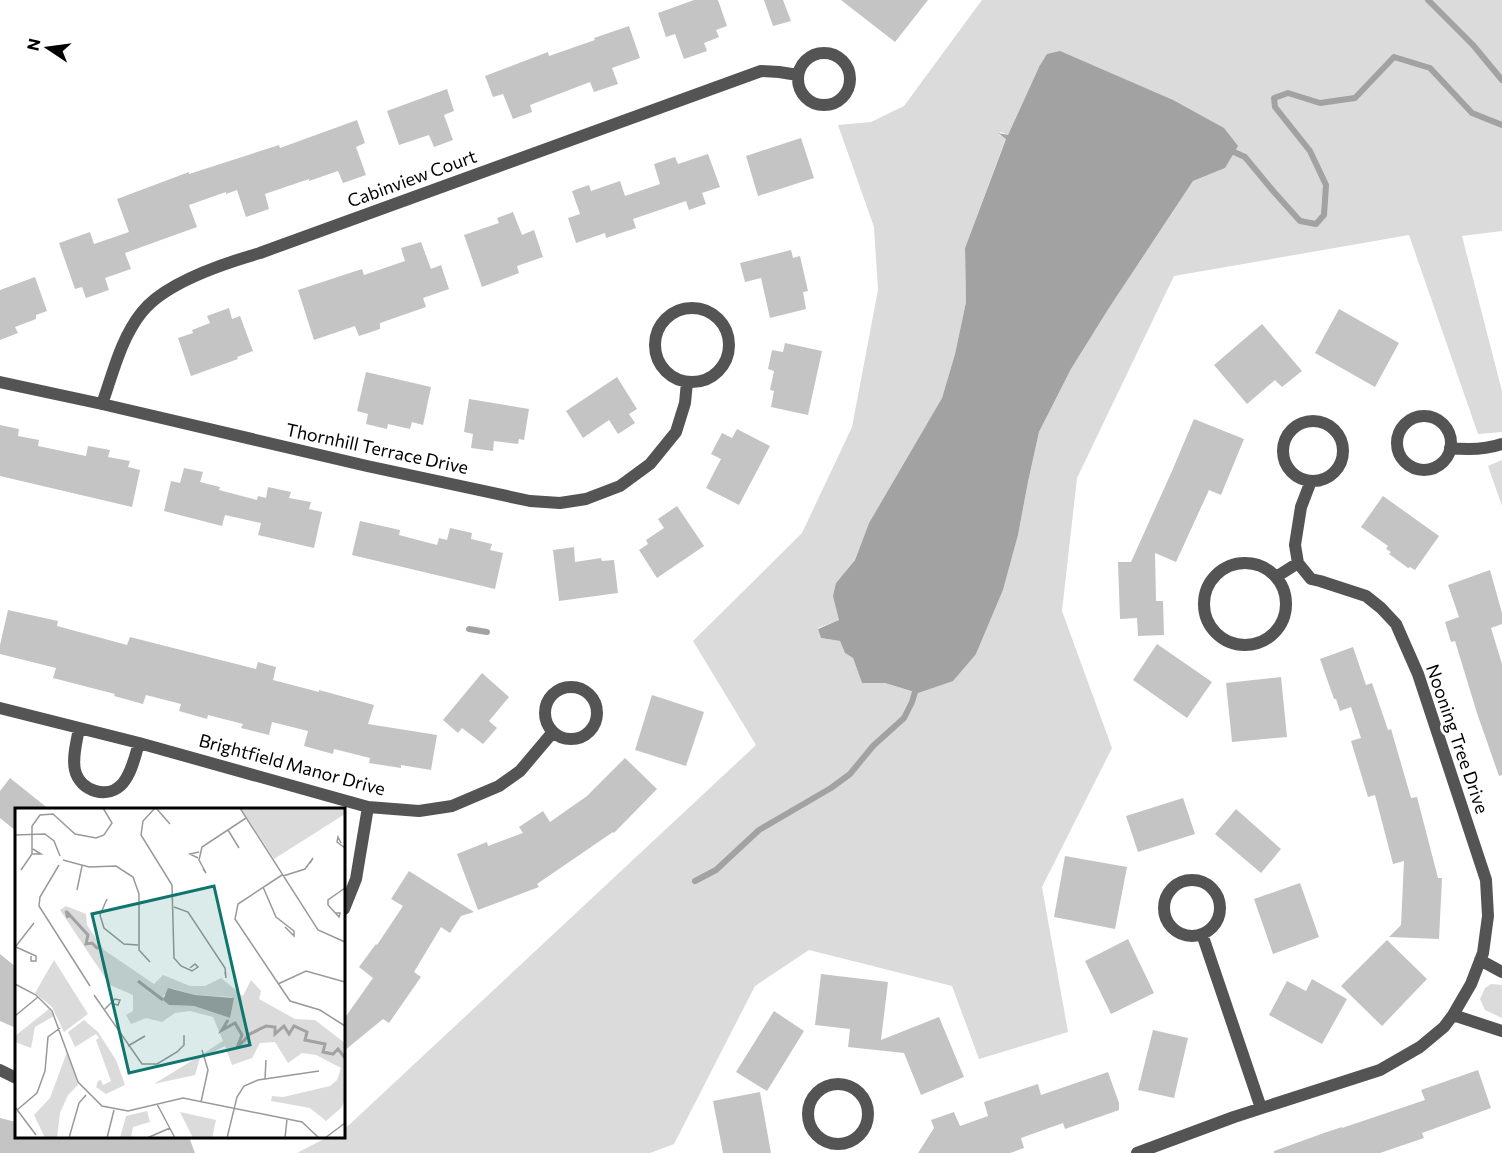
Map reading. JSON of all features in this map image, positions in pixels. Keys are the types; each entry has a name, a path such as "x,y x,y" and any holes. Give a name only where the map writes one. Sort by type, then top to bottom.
{"street":[{"path":"823,52 840,57 846,63 851,80 845,96 830,105 822,105 806,98 798,83 798,75 806,59 823,52"},
{"name":"Cabinview Court","path":"102,404 118,357 128,334 142,312 159,296 179,284 241,258 353,220 761,71 798,75"},
{"path":"694,307 716,316 724,326 729,348 720,370 710,378 699,382 687,382 675,379 664,371 657,360 654,348 661,323 670,314 682,308 694,307"},
{"name":"Thornhill Terrace Drive","path":"0,382 368,466 528,500 560,503 586,499 620,486 650,464 676,432 685,403 687,382"},
{"path":"1427,416 1442,424 1448,431 1450,448 1447,456 1434,468 1416,469 1401,458 1397,441 1399,433 1410,420 1427,416"},
{"path":"1314,420 1324,422 1339,434 1344,453 1342,462 1330,476 1311,481 1302,479 1288,468 1283,450 1284,440 1289,432 1305,421 1314,420"},
{"path":"1450,448 1470,450 1502,444"},
{"path":"1276,577 1298,563 1295,545 1301,507 1311,481"},
{"path":"1240,563 1266,568 1276,577 1284,589 1287,601 1280,627 1271,637 1260,643 1246,646 1233,644 1221,638 1213,630 1204,610 1204,597 1217,574 1227,567 1240,563"},
{"name":"Nooning Tree Drive","path":"1137,1153 1261,1108 1380,1070 1420,1047 1444,1027 1471,984 1480,960 1488,916 1486,879 1418,674 1396,624 1366,596 1311,579 1298,563"},
{"path":"573,687 589,694 597,709 592,727 579,737 570,738 553,732 546,719 546,705 549,698 564,688 573,687"},
{"name":"Brightfield Manor Drive","path":"0,708 139,743 368,807 419,811 452,806 499,786 520,771 553,732"},
{"path":"79,728 75,772 86,787 96,792 115,790 123,784 139,743"},
{"path":"345,906 356,879 368,807"},
{"path":"1190,880 1199,881 1214,891 1218,899 1219,916 1215,924 1202,934 1193,936 1177,932 1166,918 1165,901 1173,888 1180,883 1190,880"},
{"path":"1202,934 1261,1108"},
{"path":"1480,960 1502,972"},
{"path":"1453,1015 1502,1031"},
{"path":"0,1070 15,1078"},
{"path":"848,1084 857,1089 864,1097 868,1107 868,1118 864,1129 850,1148 826,1142 817,1136 808,1119 808,1108 814,1095 829,1085 848,1084"}],"shaded area":[{"path":"982,0 1502,0 1502,231 1462,236 1502,391 1502,432 1478,434 1409,235 1174,276 1077,478 1062,611 1112,748 1042,887 1068,1032 979,1059 952,986 809,950 755,986 674,1144 650,1153 297,1153 326,1138 345,1138 345,1127 756,745 693,641 802,533 852,427 878,290 874,227 838,125 871,122 904,106","holes":["1039,67 1225,168 1193,181 1071,369 1039,432 1018,535 1003,590 976,654 918,693 885,683 862,683 853,658 845,653 840,641 821,638 818,628 839,620 836,583 855,560 869,523 942,398 955,354 966,302 965,248 1006,138 999,135 1000,132 1008,135"]},
{"path":"1060,51 1173,100 1224,128 1238,146 1225,168 1193,181 1071,369 1039,432 1018,535 1003,590 976,654 953,681 918,693 885,683 862,683 853,658 845,653 840,641 821,638 818,629 839,620 833,596 836,583 855,560 869,523 942,398 955,354 966,302 965,248 1006,139 998,133 1008,135 1047,54"},
{"path":"1502,460 1502,506 1488,466"},
{"path":"1491,984 1502,985 1502,1018 1485,1010 1480,999 1485,988"}],"building":[{"path":"694,0 718,0 727,26 716,30 719,37 704,43 707,51 684,59 675,34 666,37 658,13"},
{"path":"764,0 783,0 791,21 773,26"},
{"path":"841,0 928,0 895,42"},
{"path":"629,26 640,58 612,68 618,84 594,92 590,82 530,105 532,112 513,119 503,94 493,97 485,76 548,52 549,56"},
{"path":"447,89 454,111 444,115 453,140 434,147 429,135 399,145 387,111"},
{"path":"357,120 365,143 356,147 366,175 343,183 338,171 265,194 269,209 246,217 237,190 189,205 197,227 125,253 131,269 105,278 109,290 86,298 82,287 75,289 59,243 90,232 94,244 129,232 117,199 189,172 189,174 279,145 280,148"},
{"path":"801,138 814,178 758,196 746,156"},
{"path":"708,154 720,187 702,193 706,204 689,210 686,201 633,219 636,228 606,238 605,233 576,243 568,218 580,214 572,191 589,185 591,191 620,181 625,196 660,184 654,164 675,157 678,164"},
{"path":"513,212 522,235 534,230 543,257 517,266 519,273 482,287 464,235 499,223 497,218"},
{"path":"421,242 431,269 441,265 449,289 423,298 426,307 380,323 380,329 359,336 355,326 314,340 298,290 362,269 364,275 405,261 401,248"},
{"path":"791,250 793,258 800,256 808,291 803,292 806,309 770,318 761,278 745,282 740,263"},
{"path":"35,277 47,311 36,315 36,319 15,327 18,333 0,340 0,290"},
{"path":"229,308 232,319 240,316 253,351 237,357 238,359 191,376 178,338 193,333 192,330 210,323 207,316"},
{"path":"1339,309 1399,343 1375,387 1315,353"},
{"path":"1262,324 1302,371 1282,387 1275,380 1247,404 1214,365"},
{"path":"785,343 822,351 808,415 771,407 774,391 770,390 774,371 768,369 772,350 783,352"},
{"path":"366,372 431,387 423,425 412,422 410,429 388,424 387,429 366,424 368,414 357,411"},
{"path":"617,377 637,409 629,414 635,423 618,434 609,420 583,438 566,411"},
{"path":"469,399 529,409 524,440 519,439 518,444 494,441 493,451 471,448 473,434 464,432"},
{"path":"1194,419 1244,439 1221,495 1209,490 1176,562 1155,553 1156,601 1163,601 1164,635 1138,636 1137,618 1120,619 1118,562 1131,562"},
{"path":"0,425 19,429 18,436 39,440 38,446 86,456 88,446 110,450 108,457 130,461 128,467 140,470 132,507 0,476"},
{"path":"737,429 770,446 739,505 706,488 721,459 711,454 722,433 732,438"},
{"path":"184,468 203,472 200,482 220,487 219,490 257,500 258,496 266,498 268,487 291,492 289,498 311,502 309,509 322,512 314,548 258,535 261,523 225,515 222,526 164,511 171,481 180,483"},
{"path":"1383,496 1439,536 1415,570 1408,568 1389,554 1391,552 1386,549 1388,546 1361,527"},
{"path":"677,506 704,546 657,578 639,550 648,544 646,540 664,528 658,519"},
{"path":"360,521 400,530 399,535 437,545 439,538 447,540 450,528 472,533 471,539 492,544 490,550 503,553 495,589 352,555"},
{"path":"574,547 575,562 601,558 602,561 614,560 618,593 559,601 553,550"},
{"path":"1490,570 1502,613 1502,624 1491,628 1502,664 1502,775 1499,776 1455,641 1451,642 1445,622 1459,617 1448,585"},
{"path":"8,610 58,621 57,626 127,645 130,637 256,669 258,662 276,667 273,680 374,705 368,724 437,735 431,770 369,763 370,758 334,749 333,754 304,746 308,731 272,722 269,735 241,728 243,724 208,715 207,719 179,711 181,704 146,695 143,704 114,696 115,694 53,678 56,668 0,654"},
{"path":"1157,644 1212,682 1187,718 1133,680"},
{"path":"1353,647 1366,685 1372,683 1388,730 1391,729 1411,798 1417,797 1438,878 1442,878 1439,939 1389,937 1401,925 1404,861 1393,864 1375,795 1368,797 1351,741 1361,738 1351,707 1340,711 1320,659"},
{"path":"482,673 509,697 489,721 497,728 483,744 462,728 458,733 443,720"},
{"path":"1281,677 1287,737 1232,742 1226,683"},
{"path":"652,695 704,712 686,766 635,750"},
{"path":"625,758 657,789 614,833 537,884 539,887 478,910 457,854 487,842 488,846 523,833 519,827 543,811 550,822 587,796"},
{"path":"10,778 48,808 15,808 15,830 0,818 0,791"},
{"path":"1183,798 1195,834 1138,852 1126,816"},
{"path":"1236,809 1281,849 1261,873 1215,834"},
{"path":"1065,856 1127,867 1115,929 1054,917"},
{"path":"409,871 474,912 461,916 450,933 441,927 414,972 421,977 389,1023 383,1019 345,1050 345,1018 373,978 359,967 403,906 391,899"},
{"path":"1300,883 1319,937 1273,954 1254,899"},
{"path":"1128,939 1154,993 1111,1014 1085,961"},
{"path":"1387,940 1427,979 1382,1026 1341,986"},
{"path":"0,954 15,966 15,1028 0,1021"},
{"path":"821,974 888,982 881,1040 939,1017 964,1077 921,1095 904,1053 848,1047 850,1029 815,1025"},
{"path":"1312,979 1347,999 1322,1044 1269,1015 1287,981 1306,991"},
{"path":"774,1011 804,1031 767,1091 736,1072"},
{"path":"1153,1030 1188,1038 1174,1098 1138,1090"},
{"path":"1478,1070 1491,1108 1422,1133 1424,1138 1380,1153 1274,1153 1274,1151 1324,1133 1425,1100 1421,1090"},
{"path":"1108,1072 1119,1103 1119,1110 1065,1129 1063,1123 1021,1138 1024,1148 1010,1153 918,1153 934,1128 931,1120 954,1112 960,1126 988,1116 984,1102 1038,1084 1041,1095"},
{"path":"760,1092 771,1153 723,1153 713,1101"},
{"path":"0,1118 15,1122 15,1138 189,1138 195,1153 0,1153"}],"waterway":[{"path":"1428,0 1473,45 1502,80"},
{"path":"1234,152 1245,157 1300,221 1316,224 1324,215 1326,185 1310,151 1275,107 1274,98 1288,93 1320,103 1355,98 1394,57 1430,68 1472,113 1502,125"},
{"path":"469,629 487,632"},
{"path":"695,881 716,870 759,830 831,788 850,774 873,746 904,718 915,692"}]}
